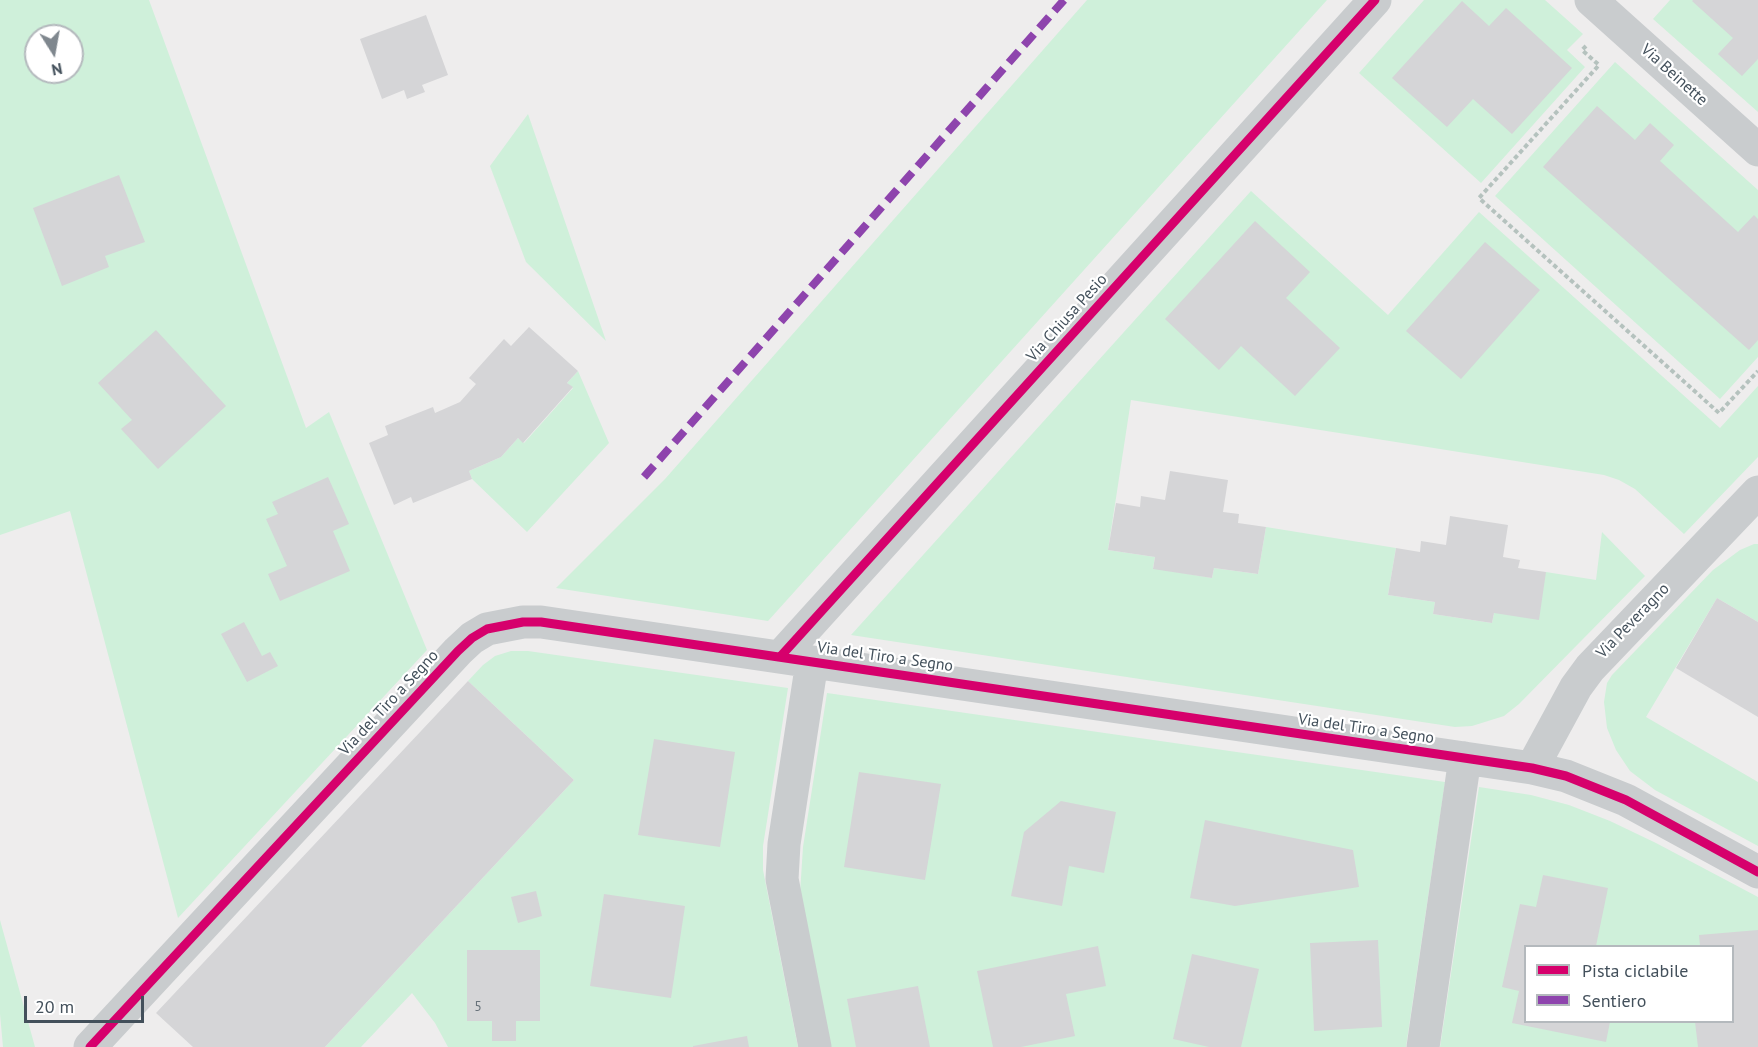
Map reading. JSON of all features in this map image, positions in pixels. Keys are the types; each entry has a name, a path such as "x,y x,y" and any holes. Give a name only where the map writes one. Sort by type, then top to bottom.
{"street":[{"name":"Via Chiusa Pesio","path":"796,659 1375,0"},
{"name":"Via Beinette","path":"1591,0 1758,150"},
{"name":"Via Peveragno","path":"1532,768 1576,687 1590,668 1755,500"},
{"name":"Via del Tiro a Segno","path":"90,1047 458,651 472,638 487,629 504,624 541,621 1532,768 1566,776 1626,800 1758,872"},
{"name":"Via del Tiro a Segno","path":"796,659 782,861 785,895 815,1047"},
{"path":"1423,1047 1465,758"}],"path":[{"path":"1582,50 1599,65 1479,198 1719,414 1758,370"}],"green space":[{"path":"0,0 149,0 306,428 329,412 427,650 178,918 70,511 0,535"},
{"path":"1087,0 1327,0 768,621 556,588 665,479"},
{"path":"1424,0 1545,0 1583,34 1567,50 1585,67 1481,183 1359,73"},
{"path":"1670,0 1758,0 1758,112 1653,19"},
{"path":"1615,62 1758,190 1758,357 1720,399 1495,196"},
{"path":"528,114 606,341 526,262 490,166"},
{"path":"1251,191 1388,315 1479,212 1720,428 1758,386 1758,457 1684,534 1635,489 1604,475 1131,400 1108,550 1155,557 1153,568 1212,578 1214,568 1258,574 1266,527 1396,548 1388,595 1435,602 1433,614 1492,623 1494,613 1546,572 1596,580 1602,532 1645,576 1519,704 1504,716 1472,726 1455,727 851,635"},
{"path":"578,371 609,443 527,532 472,479 469,471 501,457 518,438 524,443 573,388 567,383"},
{"path":"1758,544 1758,622 1717,598 1646,717 1758,782 1758,846 1655,790 1630,771 1616,750 1607,728 1604,702 1607,683 1612,675 1713,570 1740,550"},
{"path":"511,651 528,651 788,688 763,846 763,870 798,1047 448,1047 435,1023 412,993 361,1047 325,1047 574,780 468,681 495,656"},
{"path":"827,693 1445,782 1406,1047 831,1047 800,893 803,847"},
{"path":"1479,787 1531,795 1569,805 1610,821 1758,897 1758,1047 1440,1047"},
{"path":"0,920 35,1047 3,1047 0,1014"}],"building":[{"path":"1693,0 1758,0 1758,59 1742,76 1718,54 1733,38"},
{"path":"1462,1 1489,26 1506,8 1572,68 1512,134 1473,99 1447,127 1392,78"},
{"path":"426,15 448,75 422,85 425,92 407,99 404,90 382,99 360,39"},
{"path":"1597,106 1635,140 1650,123 1674,145 1660,161 1738,232 1754,215 1758,219 1758,340 1749,350 1543,167"},
{"path":"119,175 145,242 105,256 109,267 62,286 33,208"},
{"path":"1255,221 1310,272 1286,298 1340,348 1295,396 1241,346 1219,370 1165,319"},
{"path":"1485,242 1540,290 1461,379 1406,331"},
{"path":"529,327 578,371 567,383 573,387 523,443 518,438 501,457 469,471 472,479 413,503 411,497 394,505 369,443 388,435 385,426 433,407 435,413 460,402 476,384 469,378 504,339 511,346"},
{"path":"156,330 226,406 158,469 121,429 132,420 98,383"},
{"path":"1170,471 1228,480 1223,512 1239,514 1238,523 1266,527 1258,574 1214,568 1212,578 1153,569 1155,557 1108,550 1116,503 1140,507 1141,496 1165,500"},
{"path":"328,477 349,524 333,531 350,571 280,601 268,574 287,566 266,519 278,514 272,502"},
{"path":"1450,516 1508,525 1503,557 1520,560 1518,568 1546,572 1539,620 1494,613 1492,623 1433,614 1435,602 1388,595 1396,548 1420,552 1421,541 1446,545"},
{"path":"1717,598 1758,622 1758,717 1676,668"},
{"path":"244,622 262,656 270,652 278,666 247,682 221,634"},
{"path":"468,681 574,780 325,1047 193,1047 156,1013"},
{"path":"654,739 735,752 720,847 638,835"},
{"path":"859,772 941,784 925,880 844,867"},
{"path":"1061,801 1116,812 1104,873 1069,866 1062,906 1011,896 1024,832"},
{"path":"1205,820 1353,850 1359,887 1235,906 1190,898"},
{"path":"1543,875 1608,888 1596,945 1524,945 1524,1023 1610,1023 1606,1042 1512,1023 1519,991 1502,987 1520,904 1536,907"},
{"path":"536,891 542,916 518,923 511,897"},
{"path":"604,894 685,906 671,998 590,986"},
{"path":"1758,930 1758,1047 1698,1047 1695,1023 1734,1023 1734,945 1700,945 1699,935"},
{"path":"1378,940 1382,1027 1314,1031 1310,943"},
{"path":"1098,946 1106,986 1066,994 1075,1036 1021,1047 993,1047 977,971"},
{"path":"467,950 540,950 540,1021 516,1021 516,1041 492,1041 492,1021 467,1021"},
{"path":"1192,954 1259,969 1241,1047 1209,1047 1173,1039"},
{"path":"918,986 930,1047 856,1047 847,999"},
{"path":"747,1036 749,1047 693,1047 693,1046"}],"marked path":[{"path":"644,477 1064,0"}],"cycle path":[{"path":"780,657 1375,0"},
{"path":"90,1047 458,651 472,638 487,629 523,622 541,622 1532,768 1566,776 1626,800 1758,872"}]}
